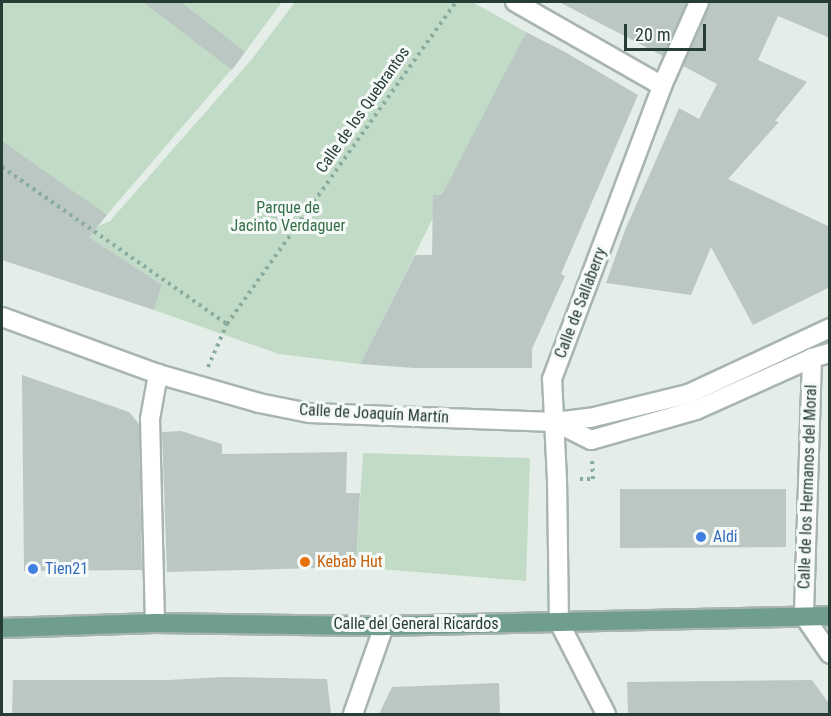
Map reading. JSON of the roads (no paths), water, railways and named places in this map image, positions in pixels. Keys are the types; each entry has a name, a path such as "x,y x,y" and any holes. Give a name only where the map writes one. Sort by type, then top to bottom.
{"main road":[{"name":"Calle del General Ricardos","path":"2,627 155,623 384,626 830,616"}],"street":[{"path":"515,2 662,86"},
{"name":"Calle de Sallaberry","path":"559,622 552,379 662,86 699,2"},
{"name":"Calle de Joaquín Martín","path":"2,317 158,375 309,413 555,422 590,418 688,394 830,328"},
{"path":"555,422 591,440 696,410 821,355"},
{"name":"Calle de los Hermanos del Moral","path":"804,616 821,355"},
{"path":"155,623 150,419 158,375"},
{"path":"804,616 830,654"},
{"path":"559,622 606,714"},
{"path":"353,714 384,626"}],"place":[{"name":"Aldi","path":"701,537"},
{"name":"Kebab Hut","path":"305,562"},
{"name":"Tien21","path":"33,569"}],"park label":[{"name":"Parque de Jacinto Verdaguer","path":"288,217"}]}
